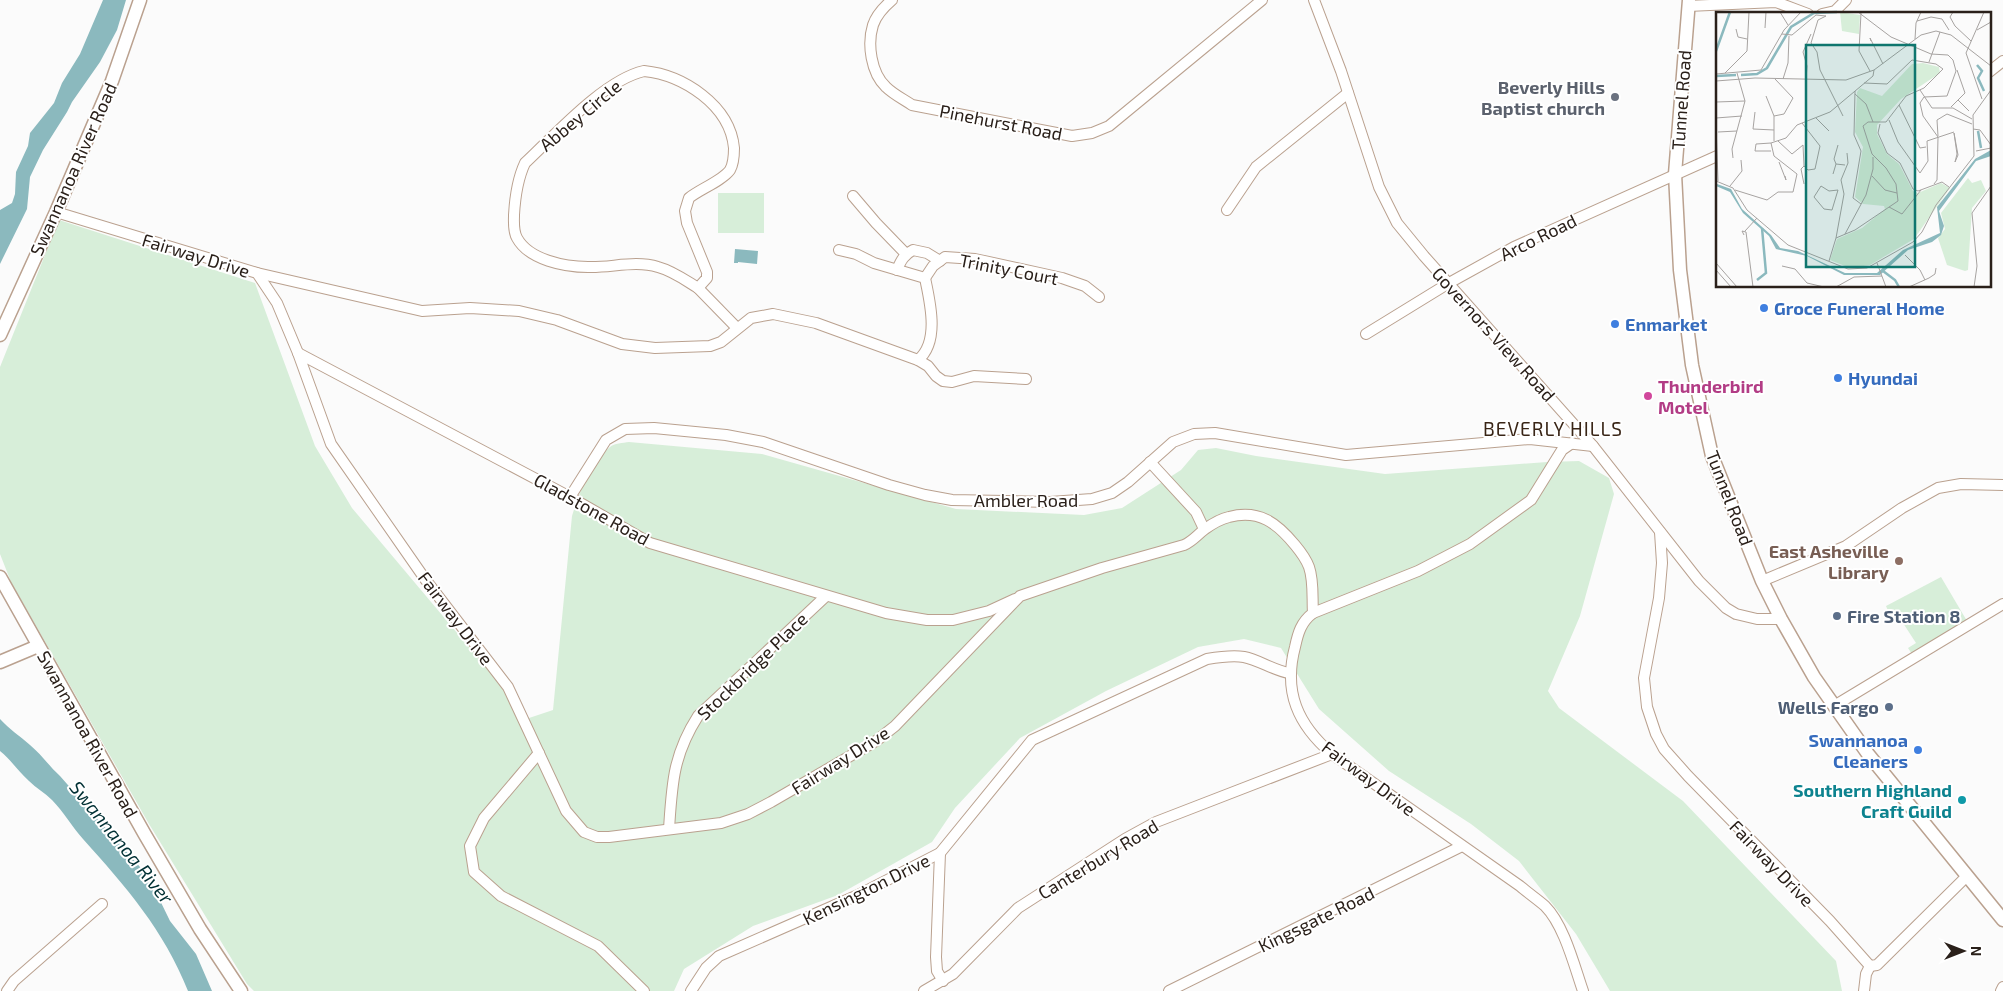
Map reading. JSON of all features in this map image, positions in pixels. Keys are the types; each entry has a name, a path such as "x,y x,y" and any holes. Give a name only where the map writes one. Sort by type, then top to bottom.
{"main road":[{"name":"Swannanoa River Road","path":"0,335 56,212 112,81 140,0"},
{"name":"Tunnel Road","path":"1688,3 1675,174 1680,270 1692,365 1712,456 1762,581 1781,620 1814,677 1870,756 2003,920"},
{"name":"Swannanoa River Road","path":"0,577 153,849 220,962 241,991"},
{"path":"0,662 38,646"}],"street":[{"name":"Pinehurst Road","path":"892,0 885,6 873,24 870,50 875,71 884,86 912,105 1072,136 1092,133 1109,126 1262,0"},
{"name":"Governors View Road","path":"1314,0 1348,93 1368,155 1388,206 1397,223 1424,256 1593,446 1699,580 1726,608 1736,614 1757,619 1781,620"},
{"path":"1831,12 1835,11 1846,0"},
{"path":"1688,3 1776,2 1803,12"},
{"path":"1990,71 2003,61"},
{"name":"Abbey Circle","path":"698,288 707,278 707,272 687,223 685,211 689,198 725,175 731,168 734,157 732,136 722,117 703,96 676,78 644,71 632,74 620,79 596,97 524,163 518,177 515,201 514,226 516,238 532,255 568,265 589,267 638,264 657,266 676,274 698,288 737,328"},
{"path":"1227,210 1256,167 1348,93"},
{"name":"Arco Road","path":"1366,334 1514,247 1716,156"},
{"path":"854,196 906,254"},
{"name":"Fairway Drive","path":"56,212 257,273 276,303 298,353 331,444 425,579 508,687 566,811 584,832 597,837 609,837 720,823 748,814 876,741 914,708 1020,596 1102,568 1184,545 1194,539 1204,529 1230,516 1252,515 1271,521 1283,530 1301,553 1309,567 1312,613 1303,623 1298,634 1289,673 1290,684 1298,709 1307,728 1332,754 1520,886 1545,906 1554,918 1566,944 1583,991"},
{"path":"839,250 856,254 874,263 925,278 931,311 930,336 924,354 918,360"},
{"path":"897,270 906,254 913,250 920,250 940,261"},
{"name":"Trinity Court","path":"925,278 933,266 945,256 975,259 1062,278 1085,286 1098,297"},
{"path":"257,273 422,311 470,308 519,311 557,320 622,344 671,348 710,346 721,342 751,318 773,314 851,335 918,360 928,366 943,381 952,382 974,376 1026,379"},
{"name":"Gladstone Road","path":"298,353 570,497 650,543 886,613 941,621 988,610 1020,596"},
{"name":"Ambler Road","path":"570,497 606,440 625,428 663,429 726,435 763,442 889,485 952,500 1050,502 1092,499 1112,493 1173,442 1194,434 1214,433 1346,455 1530,439 1593,446"},
{"path":"1312,613 1418,571 1470,544 1530,500 1562,450 1572,443"},
{"path":"1150,462 1196,512 1204,529"},
{"path":"1762,581 1846,546 1902,508 1938,488 1961,484 2003,485"},
{"name":"Fairway Drive","path":"1660,532 1662,563 1644,678 1647,707 1656,734 1664,749 1688,776 1830,922 1870,966"},
{"name":"Stockbridge Place","path":"669,828 673,776 686,735 698,716 826,596"},
{"path":"1834,706 2003,604"},
{"name":"Kensington Drive","path":"691,991 706,968 720,956 858,894 940,853 1032,740 1208,659 1226,656 1244,658 1289,673"},
{"path":"539,753 484,818 470,846 474,872 502,896 598,946 644,991"},
{"name":"Canterbury Road","path":"924,991 953,974 1018,908 1125,839 1156,822 1332,754"},
{"name":"Kingsgate Road","path":"1170,991 1462,846"},
{"path":"940,853 936,957 937,971 943,981"},
{"path":"1864,991 1866,974 1870,966 1877,965 1967,876"},
{"path":"7,991 14,981 102,904"},
{"path":"2001,991 2003,987"}],"green space":[{"path":"718,193 764,193 764,233 718,233"},
{"path":"59,220 255,283 315,446 352,508 500,684 520,721 553,710 572,516 591,470 603,454 616,444 629,442 762,454 956,509 1084,515 1122,508 1181,470 1198,450 1216,448 1256,456 1385,474 1579,461 1609,478 1614,494 1580,616 1548,691 1559,708 1683,801 1836,961 1842,991 1610,991 1576,934 1519,861 1471,824 1389,771 1319,709 1281,648 1244,639 1198,647 1106,691 1020,738 955,808 932,842 838,895 753,926 684,969 674,991 254,991 247,984 149,824 11,582 0,554 0,367"},
{"path":"1941,577 1967,621 1912,654 1908,648 1916,643 1903,623 1889,613 1886,606"}],"water":[{"path":"103,0 126,0 117,30 100,62 72,102 43,150 30,177 27,209 0,264 0,210 12,203 15,194 16,172 28,146 30,133 54,103 62,83 80,54"},
{"path":"735,249 758,251 757,264 734,263"},
{"path":"0,719 38,752 140,867 151,882 170,921 196,954 212,991 188,991 168,948 129,892 49,797 29,781 0,751"}],"place":[{"name":"Beverly Hills Baptist church","path":"1615,97"},
{"name":"Groce Funeral Home","path":"1764,308"},
{"name":"Enmarket","path":"1615,324"},
{"name":"Hyundai","path":"1838,378"},
{"name":"Thunderbird Motel","path":"1648,396"},
{"name":"East Asheville Library","path":"1899,561"},
{"name":"Fire Station 8","path":"1837,616"},
{"name":"Wells Fargo","path":"1889,707"},
{"name":"Swannanoa Cleaners","path":"1918,750"},
{"name":"Southern Highland Craft Guild","path":"1962,800"}],"district":[{"name":"BEVERLY HILLS","path":"1553,428"}],"water label":[{"name":"Swannanoa River","path":"122,842"}]}
